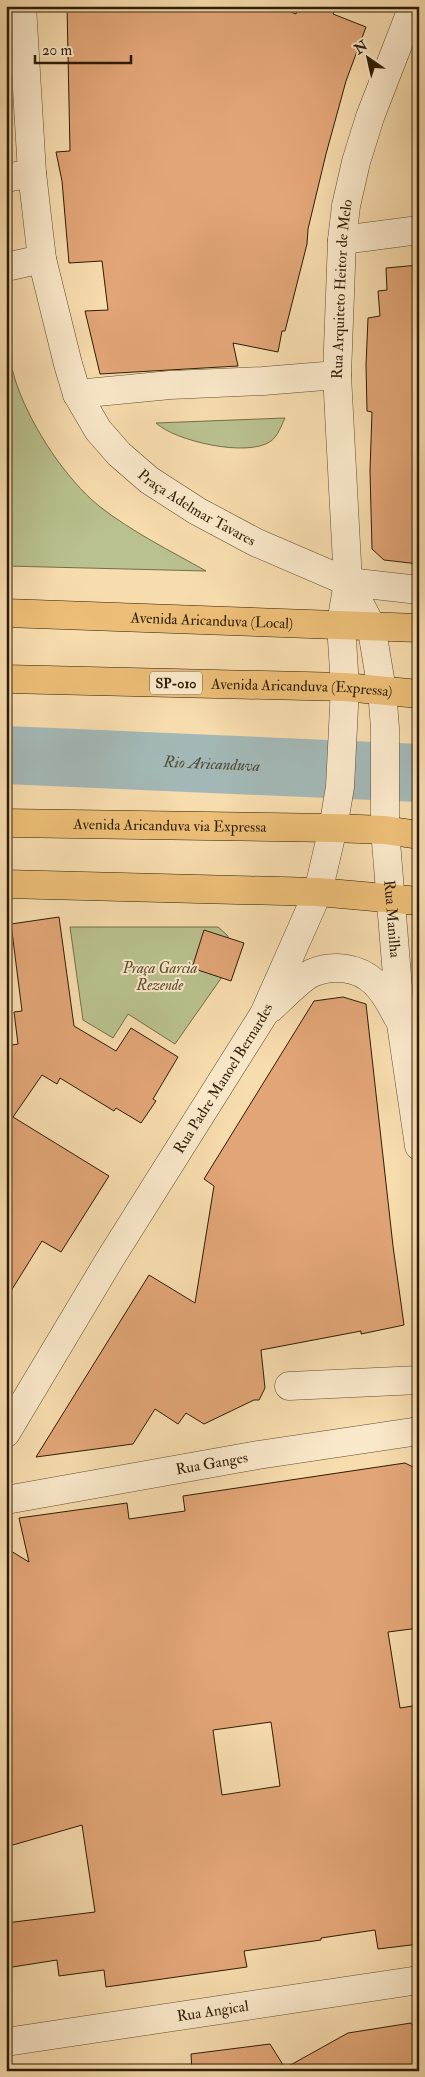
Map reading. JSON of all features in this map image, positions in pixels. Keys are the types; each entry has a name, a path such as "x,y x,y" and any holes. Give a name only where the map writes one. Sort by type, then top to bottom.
{"main road":[{"name":"Avenida Aricanduva (Local)","path":"6,613 419,628"},
{"name":"Avenida Aricanduva (Expressa)","path":"6,680 345,687 419,694"},
{"name":"Avenida Aricanduva via Expressa","path":"6,823 333,828"},
{"path":"333,828 384,830 419,835"},
{"path":"6,884 318,892 419,902"}],"street":[{"name":"Praça Adelmar Tavares","path":"22,6 19,176 77,394 98,430 119,454 148,480 197,511 255,542 348,582 419,590"},
{"name":"Rua Arquiteto Heitor de Melo","path":"345,687 341,624 348,582 338,375 342,240 346,206 356,162 370,117 413,6"},
{"path":"342,240 419,230"},
{"path":"6,267 42,259"},
{"path":"77,394 170,385 264,381 338,375"},
{"name":"Rua Arquiteto Heitor de Melo","path":"348,582 371,625 382,690"},
{"name":"Rua Padre Manoel Bernardes","path":"6,1433 110,1259 264,1014 318,892 333,828 340,787 345,687"},
{"name":"Rua Manilha","path":"382,690 385,728 384,830 401,1024 419,1146"},
{"path":"264,1014 311,973 334,966 354,971 374,981 386,995 401,1024"},
{"path":"289,1386 419,1380"},
{"name":"Rua Ganges","path":"6,1500 258,1455 419,1431"},
{"name":"Rua Angical","path":"6,2042 419,1980"}],"green space":[{"path":"6,333 10,361 24,404 63,468 99,506 152,541 206,571 6,566"},
{"path":"285,418 271,441 260,446 246,448 230,448 195,441 165,430 156,423"},
{"name":"Praça Garcia Rezende","path":"70,927 218,927 227,935 233,945 222,977 175,1044 128,1014 113,1038 83,1020"}],"building":[{"path":"67,6 275,6 296,14 299,6 337,6 333,14 366,27 346,81 326,154 308,229 307,244 285,331 282,331 278,352 233,343 238,366 100,374 85,311 108,310 102,261 69,263 62,181 56,152 70,151"},
{"path":"419,265 419,564 384,560 372,549 370,471 372,412 367,411 366,365 368,318 380,316 378,291 387,290 386,268"},
{"path":"59,917 74,1026 116,1051 131,1028 178,1057 153,1099 156,1101 141,1123 116,1108 114,1111 60,1078 57,1084 42,1075 13,1117 109,1176 61,1252 42,1241 6,1299 6,1046 18,1044 14,1012 22,1011 11,924"},
{"path":"204,930 244,943 231,981 192,968"},
{"path":"343,997 366,1004 393,1246 404,1325 261,1350 265,1388 259,1400 254,1400 204,1424 186,1413 178,1424 155,1409 133,1444 36,1457 149,1275 195,1303 214,1186 204,1179 314,1001"},
{"path":"405,1463 419,1470 419,1628 388,1632 400,1708 419,1705 419,1944 378,1949 375,1930 244,1951 247,1967 106,1987 104,1970 59,1976 57,1960 6,1968 6,1923 95,1912 82,1825 6,1847 6,1548 29,1562 19,1518 127,1503 129,1519 185,1511 183,1496","holes":["271,1722 280,1786 222,1795 213,1730"]},
{"path":"411,2023 419,2036 419,2071 192,2071 191,2054 270,2044 285,2068 348,2033"}],"waterway":[{"name":"Rio Aricanduva","path":"6,755 419,773"}]}
